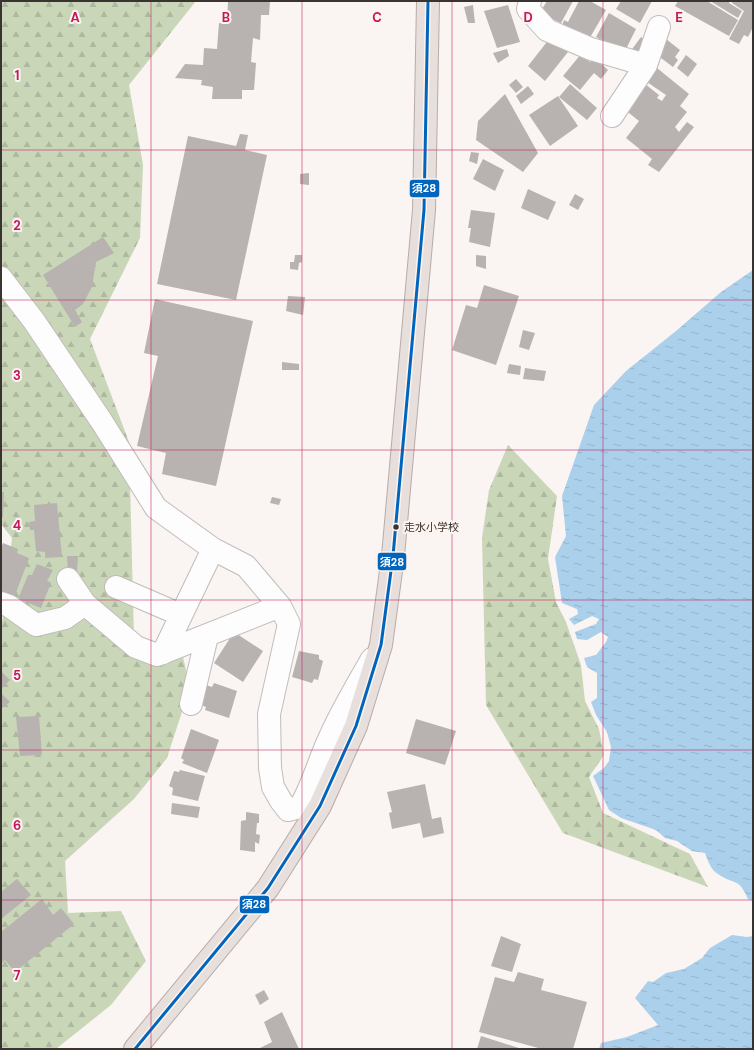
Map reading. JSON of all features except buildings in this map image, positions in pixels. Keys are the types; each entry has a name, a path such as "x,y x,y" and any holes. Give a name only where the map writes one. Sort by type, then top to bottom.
{"highway":[{"path":"135,1049 268,888 320,806 356,726 381,645 393,556 424,210 428,1"}],"street":[{"path":"530,1 528,9 547,30 591,49 646,65"},
{"path":"612,116 646,65 659,27"},
{"path":"1,278 34,321 102,422 156,508 213,549 246,566 280,606 289,624 269,714 270,768 273,787 288,810 300,807 308,794 330,737 351,696 381,645"},
{"path":"163,653 213,549"},
{"path":"68,579 85,604 136,647 157,655 280,606"},
{"path":"116,587 182,615"},
{"path":"1,603 9,606 36,625 65,618 85,604"},
{"path":"191,704 207,636"}],"green space":[{"path":"1,1 196,1 129,85 143,165 140,238 90,339 129,442 134,639 163,653 183,657 190,687 167,758 134,799 65,861 68,913 121,911 146,961 111,1005 56,1049 1,1049 1,632 12,538 1,524"},
{"path":"508,445 557,496 548,559 556,602 566,622 581,665 585,701 599,729 604,755 589,777 603,813 690,854 708,887 563,833 486,705 482,538 489,490"}],"water":[{"path":"753,270 753,901 748,899 739,884 724,878 713,870 705,853 692,851 677,841 665,838 656,830 621,818 609,810 593,776 604,768 609,761 611,747 607,732 596,715 591,702 597,698 597,673 587,667 584,658 596,655 608,637 601,632 587,640 577,639 575,632 596,624 599,619 592,616 574,625 569,619 578,614 577,609 562,603 555,557 566,536 562,496 594,405 626,371 676,331 721,292"},
{"path":"732,935 747,937 753,936 753,1049 599,1049 601,1043 627,1037 658,1025 635,998 648,981 653,982 666,973 684,969 702,958 710,948"}],"transit line":[{"name":"須28","path":"135,1049 268,888 320,806 356,726 381,645 393,556 424,210 428,1"}],"place":[{"name":"走水小学校","path":"396,527"}]}
